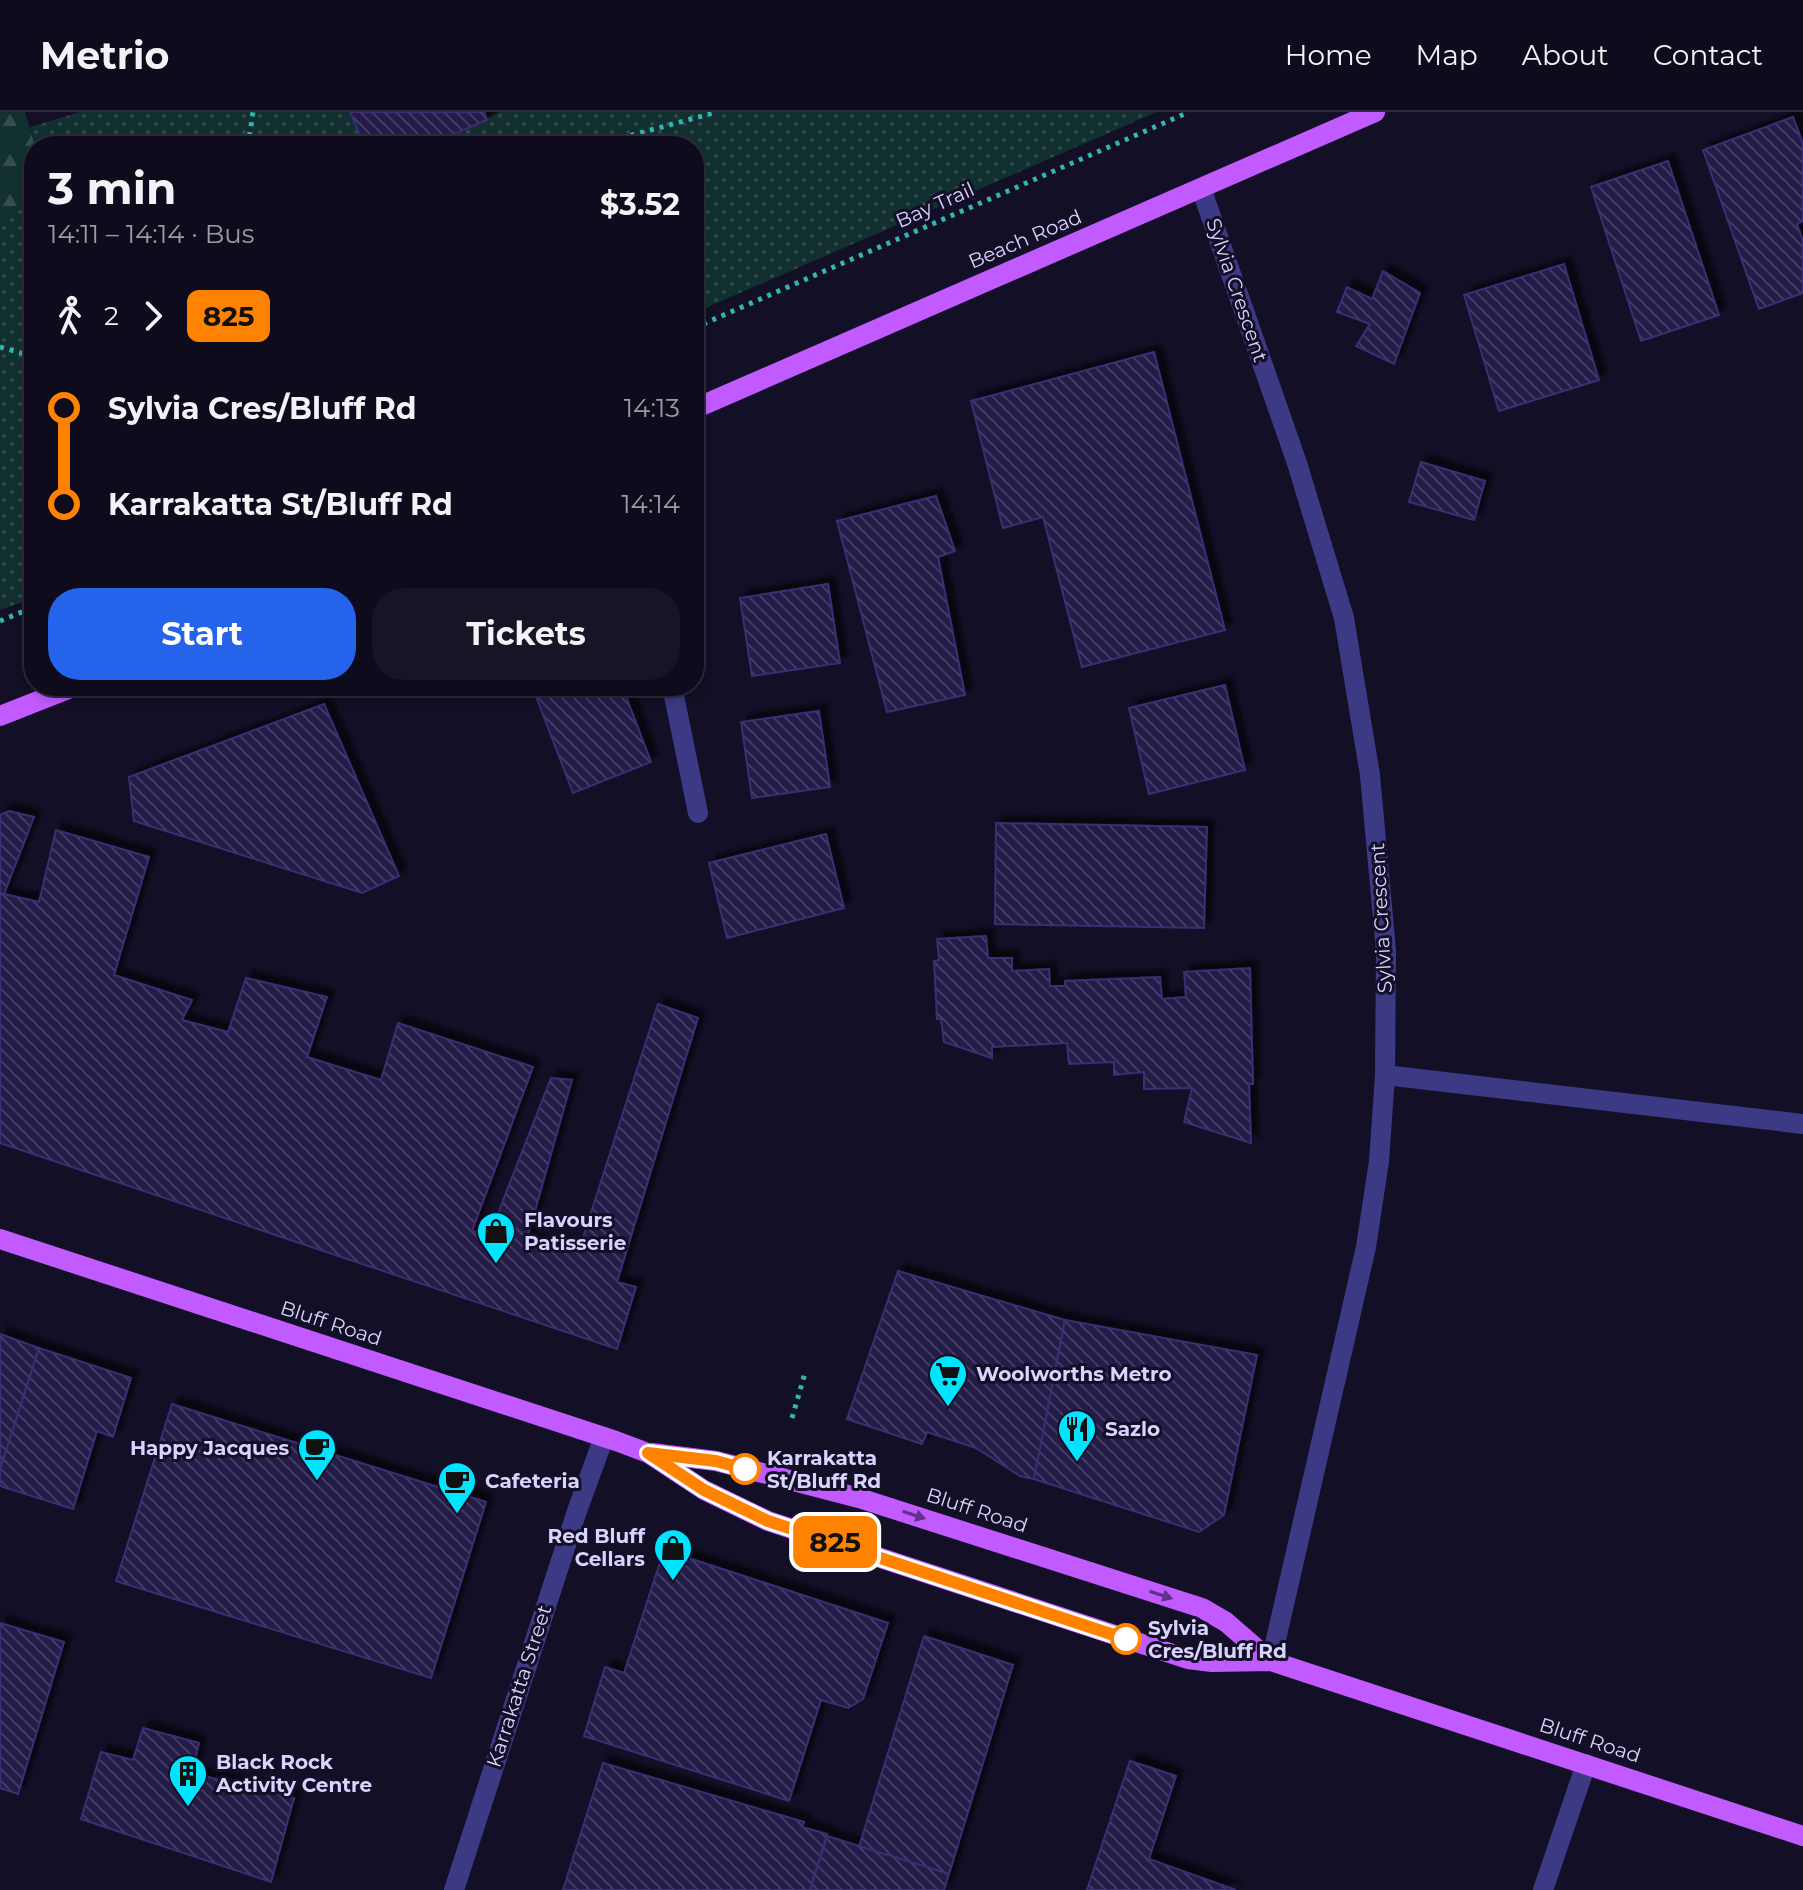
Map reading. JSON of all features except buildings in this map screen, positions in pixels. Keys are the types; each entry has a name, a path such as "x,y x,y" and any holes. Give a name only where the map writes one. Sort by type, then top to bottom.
{"main road":[{"name":"Beach Road","path":"704,405 1375,112"},
{"path":"0,716 51,696"},
{"name":"Bluff Road","path":"0,1239 648,1453 716,1461 859,1498 1202,1608 1226,1622 1271,1661"},
{"name":"Bluff Road","path":"648,1453 704,1490 768,1521 1188,1659 1212,1662 1271,1661 1803,1836"}],"street":[{"name":"Sylvia Crescent","path":"1201,188 1297,463 1344,618 1370,775 1386,951 1385,1075 1379,1161 1366,1247 1271,1661"},
{"path":"674,696 698,813"},
{"path":"1385,1075 1803,1124"},
{"name":"Karrakatta Street","path":"454,1890 604,1437"},
{"path":"1543,1890 1586,1764"}],"path":[{"path":"249,136 253,112"},
{"path":"629,136 717,112"},
{"name":"Bay Trail","path":"704,324 1189,112"},
{"path":"0,347 24,354"},
{"path":"0,621 24,611"},
{"path":"792,1418 805,1373"}],"green space":[{"path":"0,112 25,112 32,136 24,136 24,199 0,228"},
{"path":"80,112 350,112 361,136 32,136 30,127"},
{"path":"500,112 1157,112 704,309 704,136 448,136"},
{"path":"24,199 24,602 0,610 0,228"}],"bus line":[{"name":"825","path":"745,1469 716,1461 648,1453 704,1490 768,1521 1126,1639"}],"place":[{"name":"Flavours Patisserie","path":"496,1265"},
{"name":"Woolworths Metro","path":"948,1408"},
{"name":"Sazlo","path":"1077,1463"},
{"name":"Karrakatta St/Bluff Rd","path":"745,1469"},
{"name":"Happy Jacques","path":"317,1482"},
{"name":"Cafeteria","path":"457,1515"},
{"name":"Red Bluff Cellars","path":"673,1582"},
{"name":"Sylvia Cres/Bluff Rd","path":"1126,1639"},
{"name":"Black Rock Activity Centre","path":"188,1808"}]}
